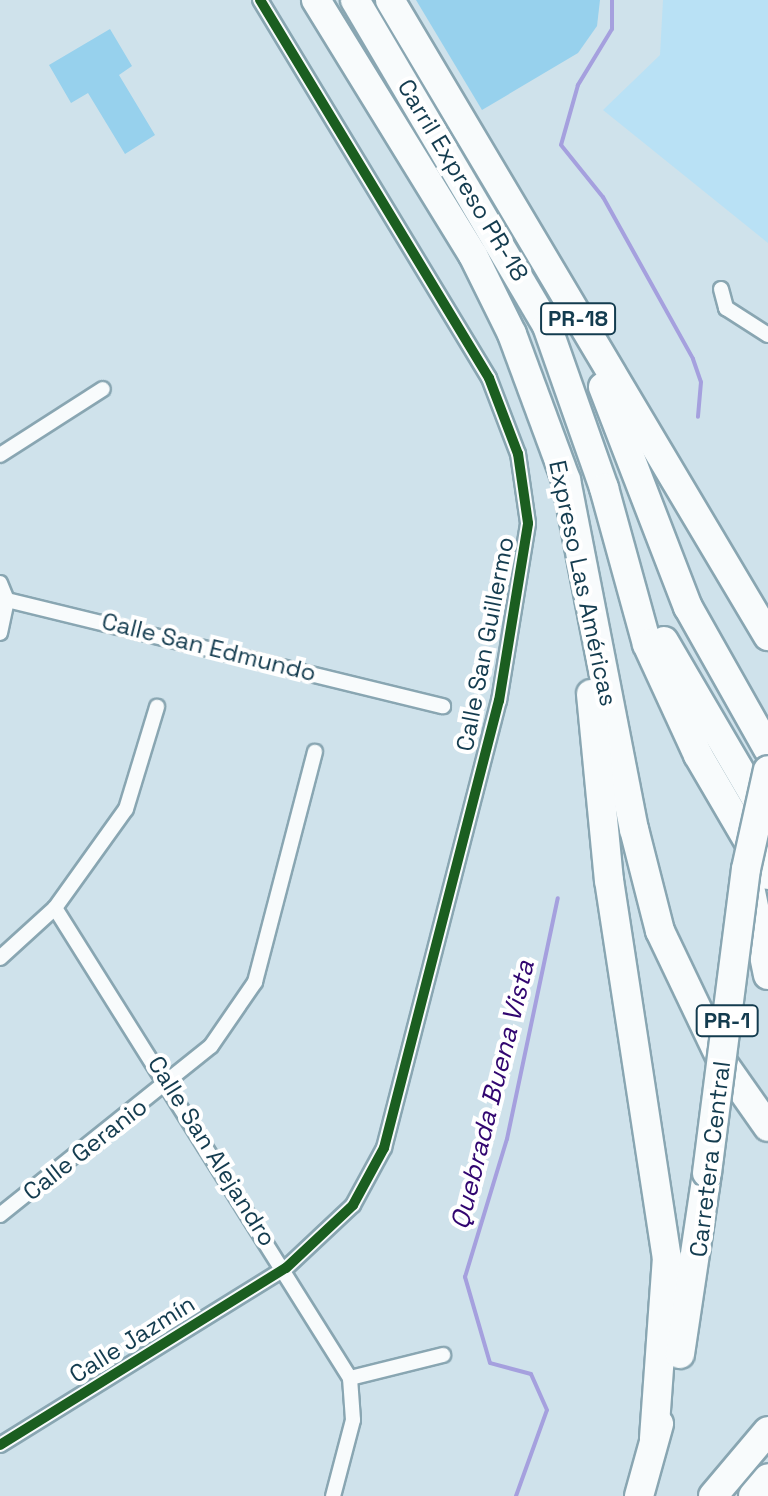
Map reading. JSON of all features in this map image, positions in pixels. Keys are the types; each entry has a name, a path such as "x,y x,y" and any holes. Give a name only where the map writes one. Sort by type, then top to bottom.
{"highway":[{"name":"Expreso Las Américas","path":"316,0 473,255 512,334 566,480 648,890 680,978 723,1063 768,1127"},
{"name":"Carril Expreso PR-18","path":"355,0 547,326 633,593"},
{"name":"PR-18","path":"390,0 768,636"},
{"path":"578,319 688,607 768,749"},
{"path":"697,520 768,602"},
{"path":"584,582 609,880 667,1257 654,1439"},
{"path":"633,593 768,819"},
{"path":"633,593 665,688 757,872 768,975"},
{"name":"Carretera Central","path":"639,1496 677,1366 757,872 768,770"},
{"path":"713,1496 768,1431"},
{"path":"753,1496 768,1478"}],"street":[{"name":"Calle San Guillermo","path":"260,0 489,378 518,454 528,523 499,701 384,1148 353,1205 286,1268"},
{"path":"721,289 726,308 768,335"},
{"path":"0,455 103,389"},
{"path":"0,583 7,600 0,633"},
{"name":"Calle San Edmundo","path":"7,600 443,706"},
{"path":"0,958 55,908 126,809 157,707"},
{"name":"Calle Geranio","path":"0,1215 211,1046 255,982 315,752"},
{"name":"Calle San Alejandro","path":"55,908 286,1268 350,1378 353,1420 333,1496"},
{"name":"Calle Jazmín","path":"0,1445 286,1268"},
{"path":"350,1378 443,1355"}],"shaded area":[{"path":"416,0 600,0 597,26 578,53 482,110"},
{"path":"663,0 768,0 768,243 603,110 660,55"},
{"path":"110,29 132,66 119,75 155,135 125,154 88,93 71,103 49,65"}],"waterway":[{"name":"Quebrada Buena Vista","path":"612,0 612,29 578,85 561,145 603,197 693,359 701,382 698,417"},
{"name":"Quebrada Buena Vista","path":"516,1496 547,1410 531,1374 490,1363 465,1277 507,1139 558,898"}],"cycle path":[{"path":"0,1445 286,1268 353,1205 384,1148 499,701 528,523 518,454 489,378 260,0"}]}
